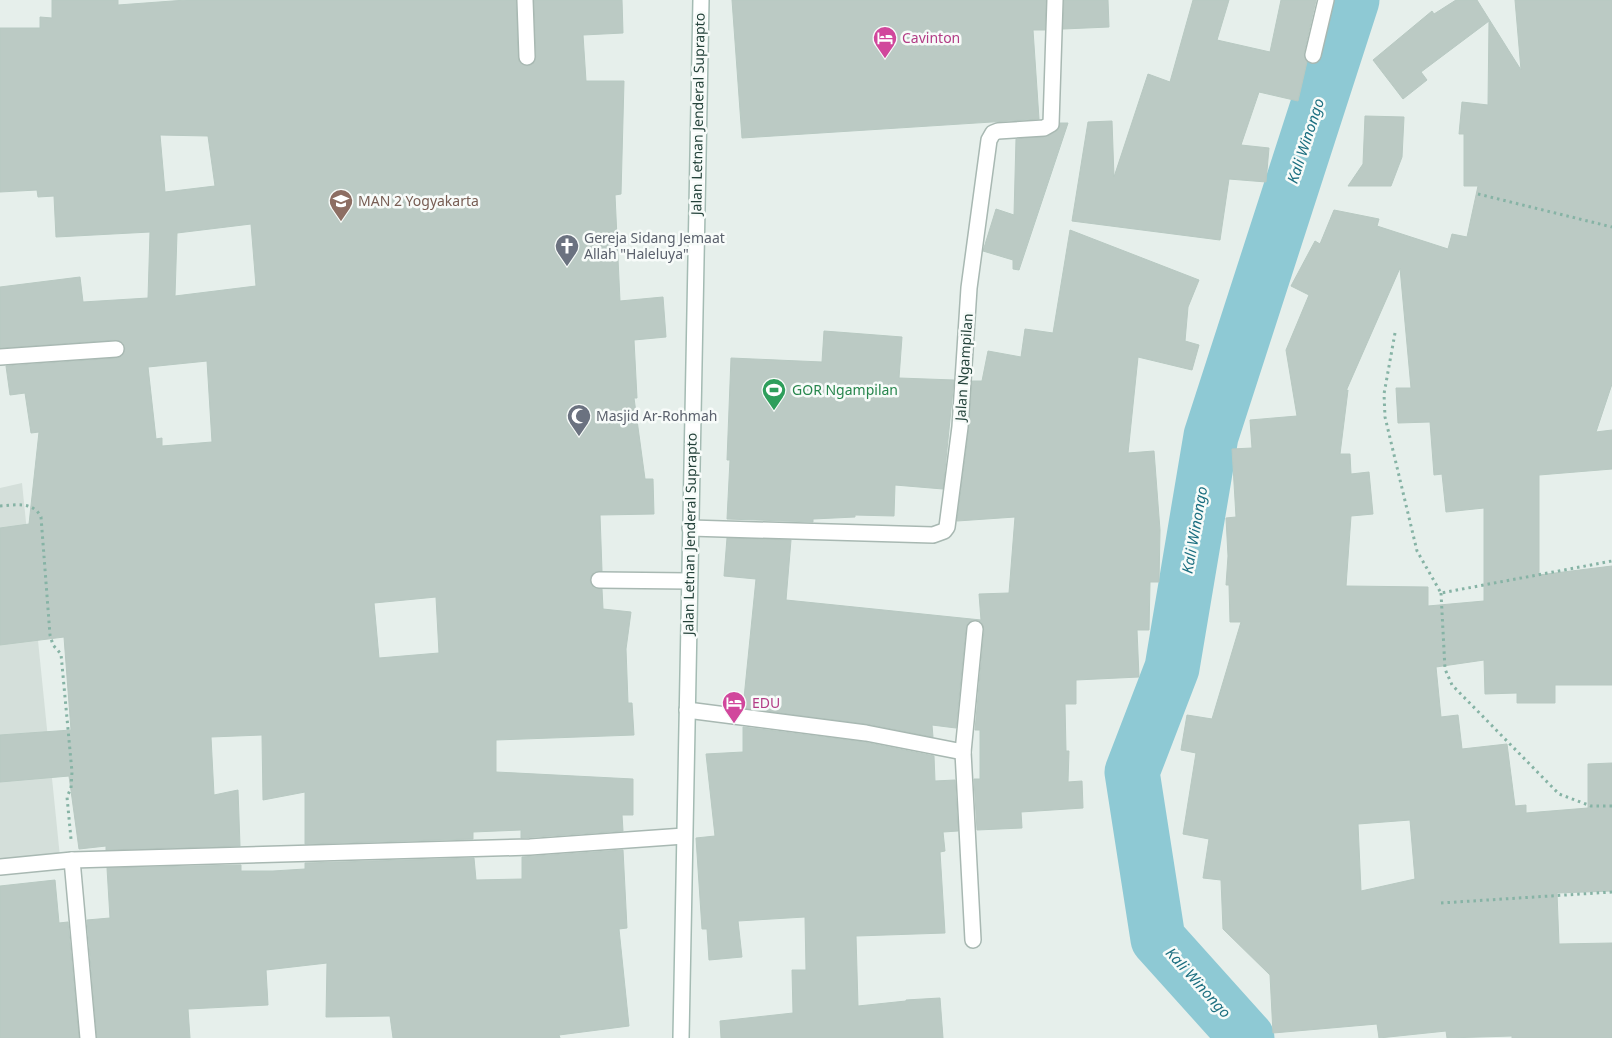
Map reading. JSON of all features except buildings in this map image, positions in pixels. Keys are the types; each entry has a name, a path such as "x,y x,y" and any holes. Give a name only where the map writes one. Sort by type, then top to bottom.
{"street":[{"path":"525,0 527,58"},
{"name":"Jalan Letnan Jenderal Suprapto","path":"681,1038 688,581 701,0"},
{"name":"Jalan Ngampilan","path":"690,528 933,535 944,531 947,526 960,427 969,288 989,140 993,133 998,131 1044,128 1051,124 1055,0"},
{"path":"1313,55 1326,0"},
{"path":"0,357 116,349"},
{"path":"599,580 688,581"},
{"path":"973,940 963,752 975,629"},
{"path":"686,710 866,734 963,752"},
{"path":"0,867 72,860 530,847 684,836"},
{"path":"72,860 88,1038"}],"path":[{"path":"1478,194 1612,226"},
{"path":"1395,334 1384,394 1385,417 1417,551 1441,593 1445,669 1452,686 1559,794 1591,806 1612,806"},
{"path":"0,506 32,506 38,510 41,517 50,635 53,644 61,654 72,772 71,788 67,797 72,860"},
{"path":"1441,593 1612,561"},
{"path":"1441,903 1612,892"}],"shaded area":[{"path":"22,483 60,857 0,864 0,488"}],"waterway":[{"name":"Kali Winongo","path":"1247,1038 1158,939 1132,772 1172,668 1211,436 1352,0"}],"place":[{"name":"Cavinton","path":"885,59"},
{"name":"MAN 2 Yogyakarta","path":"341,222"},
{"name":"Gereja Sidang Jemaat Allah \"Haleluya\"","path":"567,267"},
{"name":"GOR Ngampilan","path":"774,411"},
{"name":"Masjid Ar-Rohmah","path":"579,437"},
{"name":"EDU","path":"734,724"}]}
